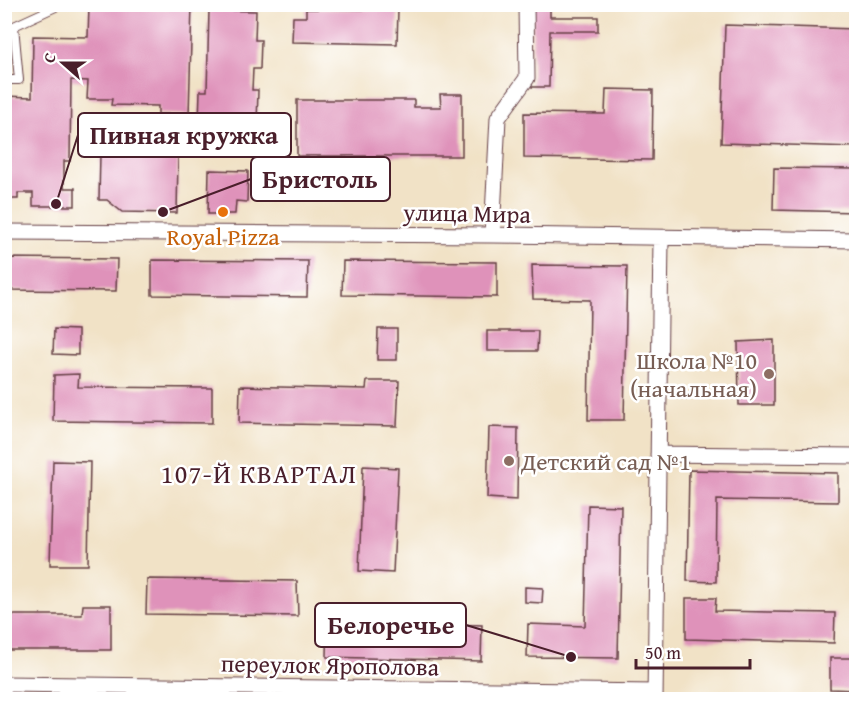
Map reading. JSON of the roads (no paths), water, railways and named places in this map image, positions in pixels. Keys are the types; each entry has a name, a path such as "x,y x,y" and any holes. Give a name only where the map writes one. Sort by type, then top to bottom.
{"street":[{"path":"492,235 498,118 527,78 526,4"},
{"name":"улица Мира","path":"4,232 856,240"},
{"path":"655,696 661,238"},
{"path":"658,454 856,456"},
{"name":"переулок Ярополова","path":"4,684 655,696"}],"lane":[{"path":"4,26 14,26 62,4"},
{"path":"4,80 18,80 14,26"}],"place":[{"name":"Пивная кружка","path":"56,204"},
{"name":"Бристоль","path":"163,212"},
{"name":"Royal Pizza","path":"223,212"},
{"name":"Школа №10 (начальная)","path":"769,374"},
{"name":"Детский сад №1","path":"509,461"},
{"name":"Белоречье","path":"571,657"}],"district":[{"name":"107-Й КВАРТАЛ","path":"259,473"}]}
